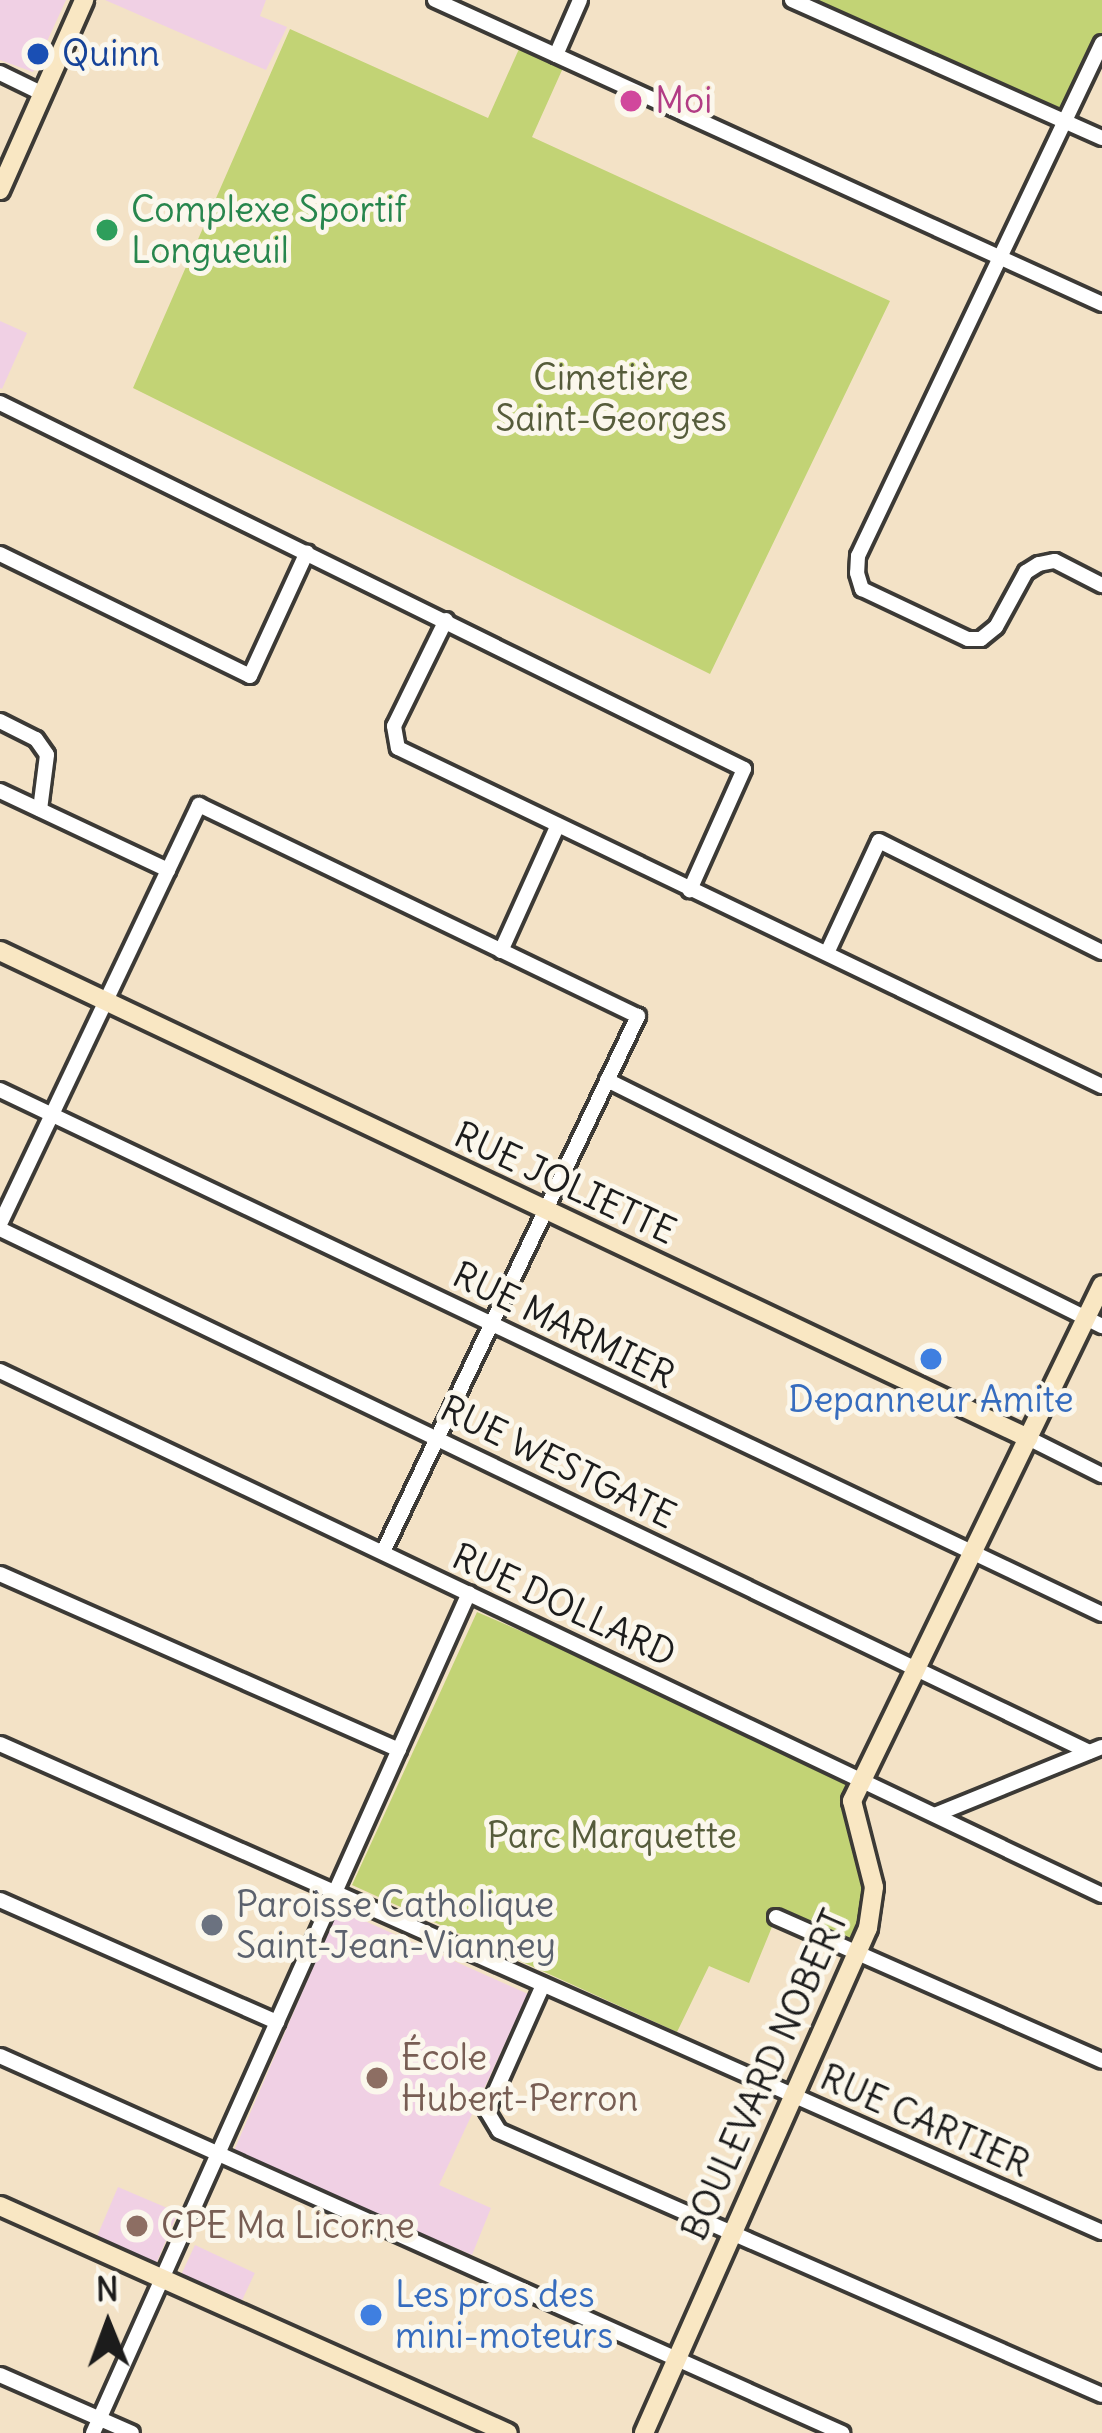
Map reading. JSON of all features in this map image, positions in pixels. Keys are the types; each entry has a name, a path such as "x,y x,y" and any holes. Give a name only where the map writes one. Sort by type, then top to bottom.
{"street":[{"path":"0,190 84,0"},
{"path":"435,0 1102,304"},
{"path":"556,55 580,0"},
{"path":"792,0 1102,138"},
{"path":"1102,43 858,556 862,589 968,639 981,638 996,627 1026,572 1039,564 1055,561 1102,585"},
{"path":"0,73 43,94"},
{"path":"0,403 744,769 691,890"},
{"path":"0,554 250,676 308,552"},
{"path":"446,620 393,736 398,748 1102,1086"},
{"path":"0,721 35,739 47,755 40,810"},
{"path":"0,791 168,870"},
{"path":"0,1226 199,806 638,1016 383,1552"},
{"path":"501,951 558,825"},
{"path":"827,952 879,841 1102,952"},
{"name":"RUE JOLIETTE","path":"0,952 1102,1474"},
{"path":"608,1080 1094,1322"},
{"name":"RUE MARMIER","path":"0,1090 1102,1614"},
{"name":"RUE WESTGATE","path":"0,1226 1095,1749"},
{"name":"BOULEVARD NOBERT","path":"644,2433 874,1908 874,1887 852,1801 1028,1438 1094,1322 1102,1285"},
{"name":"RUE DOLLARD","path":"0,1371 1102,1895"},
{"path":"0,1574 399,1750"},
{"path":"96,2426 470,1593"},
{"name":"RUE CARTIER","path":"0,1744 1102,2232"},
{"path":"937,1814 1095,1749"},
{"path":"0,1900 278,2022"},
{"path":"776,1917 1102,2061"},
{"path":"543,1984 487,2111 500,2131 1102,2395"},
{"path":"0,2056 842,2433"},
{"path":"0,2206 508,2433"},
{"path":"0,2375 96,2426 132,2433"}],"shaded area":[{"path":"0,0 66,0 33,72 0,60"},
{"path":"105,0 266,0 260,16 287,27 266,70"},
{"path":"0,321 27,333 2,389 0,388"},
{"name":"École Hubert-Perron","path":"338,1909 528,1994 439,2185 491,2208 472,2255 233,2153"},
{"name":"CPE Ma Licorne","path":"118,2187 178,2212 156,2264 96,2239"},
{"path":"195,2245 255,2273 240,2305 180,2277"}],"green space":[{"path":"792,0 1102,0 1102,43 1066,121"},
{"name":"Cimetière Saint-Georges","path":"290,29 488,118 523,40 567,59 532,137 890,301 710,674 133,388"},
{"name":"Parc Marquette","path":"477,1612 863,1779 849,1807 868,1878 857,1954 776,1917 749,1983 709,1966 677,2032 352,1885"}],"place":[{"name":"Quinn","path":"38,54"},
{"name":"Moi","path":"631,101"},
{"name":"Complexe Sportif Longueuil","path":"107,230"},
{"name":"Depanneur Amite","path":"931,1359"},
{"name":"Paroisse Catholique Saint-Jean-Vianney","path":"212,1925"},
{"name":"École Hubert-Perron","path":"377,2078"},
{"name":"CPE Ma Licorne","path":"137,2226"},
{"name":"Les pros des mini-moteurs","path":"371,2315"}]}
